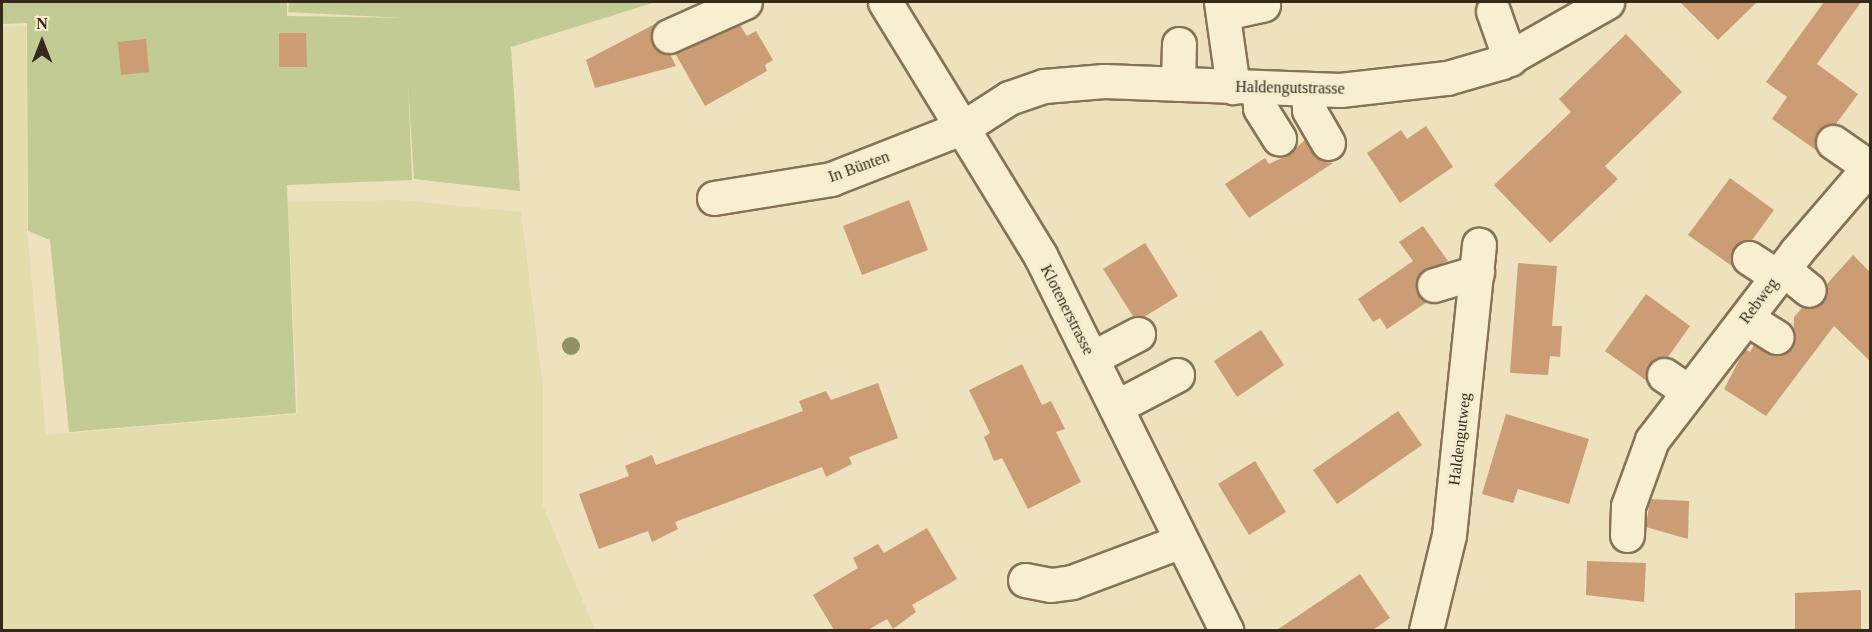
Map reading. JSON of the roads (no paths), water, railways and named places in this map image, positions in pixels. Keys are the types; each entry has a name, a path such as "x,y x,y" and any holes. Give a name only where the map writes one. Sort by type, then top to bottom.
{"street":[{"path":"669,36 745,2"},
{"name":"Haldengutstrasse","path":"964,127 1009,98 1044,86 1178,84 1308,89 1415,84 1510,59 1607,2"},
{"name":"Klotenerstrasse","path":"895,4 1040,255 1226,630"},
{"path":"1263,5 1223,7 1246,87 1280,140"},
{"path":"1494,11 1510,59"},
{"path":"1178,84 1179,44"},
{"path":"1308,89 1309,110 1328,142"},
{"name":"In Bünten","path":"714,198 831,179 964,127"},
{"path":"1833,142 1870,166"},
{"name":"Rebweg","path":"1627,535 1628,506 1652,440 1677,384 1746,318 1780,272 1870,166"},
{"path":"1749,258 1780,272 1809,290"},
{"name":"Haldengutweg","path":"1426,630 1449,535 1478,259 1434,285"},
{"path":"1746,318 1777,337"},
{"path":"1092,358 1138,334"},
{"path":"1116,407 1177,375"},
{"path":"1025,580 1072,582 1181,541"}]}
